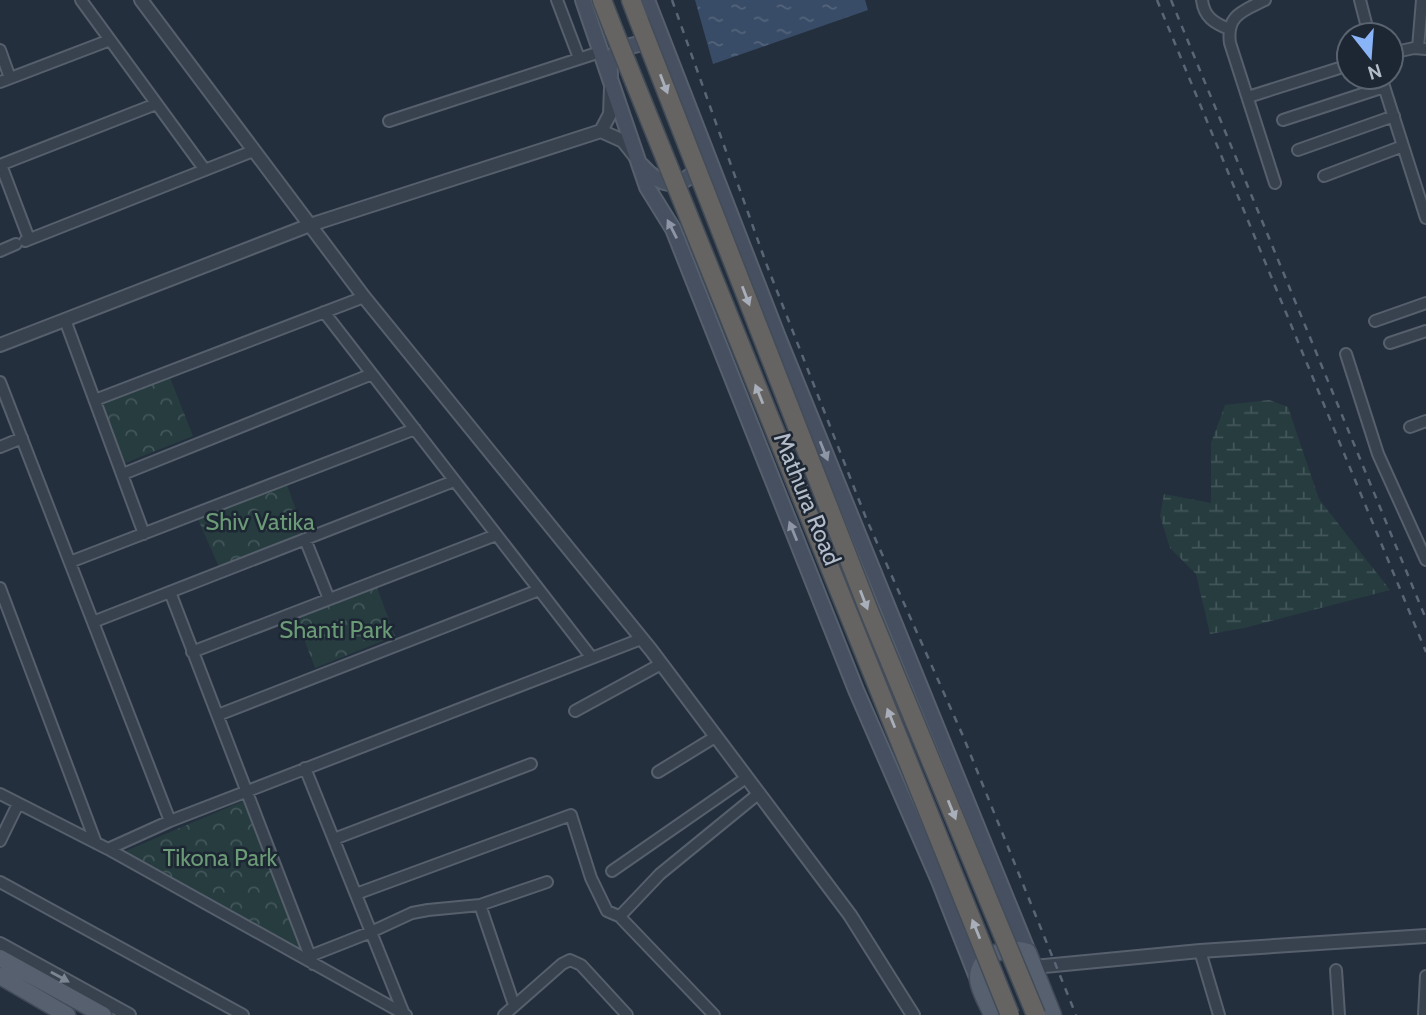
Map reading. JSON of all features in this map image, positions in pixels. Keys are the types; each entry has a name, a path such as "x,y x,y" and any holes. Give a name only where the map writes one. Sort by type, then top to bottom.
{"highway":[{"name":"Mathura Road","path":"602,0 1010,1015"},
{"name":"Mathura Road","path":"631,0 869,611 1036,1015"}],"main road":[{"name":"Mathura Road","path":"583,0 647,187 673,229 856,690 939,881 991,1015"},
{"name":"Mathura Road","path":"648,0 778,337 1053,1015"},
{"path":"611,85 612,58 632,46 656,43 671,60"},
{"path":"637,160 657,180 664,183 681,181 692,174 701,163 704,144"},
{"path":"978,980 982,965 991,955 1003,949 1016,949 1031,959"},
{"path":"0,958 103,1015"},
{"path":"0,976 61,1014"}],"street":[{"path":"81,0 205,170"},
{"path":"141,0 364,297 661,664 850,915 913,1015"},
{"path":"557,0 579,58"},
{"path":"575,0 584,19 591,23"},
{"path":"655,0 660,20 658,28"},
{"path":"1202,0 1203,9 1209,19 1230,29"},
{"path":"1265,0 1238,14 1230,29 1230,43 1275,183"},
{"path":"1360,0 1365,21"},
{"path":"1422,0 1422,48"},
{"path":"0,50 5,80 110,40"},
{"path":"390,121 600,52"},
{"path":"1248,97 1335,69"},
{"path":"601,131 610,114 611,85"},
{"path":"1283,120 1359,91"},
{"path":"1386,91 1426,218"},
{"path":"24,241 1,165 156,104"},
{"path":"1298,150 1394,116"},
{"path":"0,345 310,225 601,131 623,141 637,160"},
{"path":"1324,176 1403,146"},
{"path":"0,251 253,151"},
{"path":"95,400 364,297"},
{"path":"1375,321 1426,303"},
{"path":"324,312 592,658"},
{"path":"65,320 144,534"},
{"path":"1390,343 1426,331"},
{"path":"1346,354 1378,454 1423,543 1426,560"},
{"path":"123,474 372,374"},
{"path":"0,382 170,821"},
{"path":"1410,427 1426,421"},
{"path":"70,562 415,429"},
{"path":"0,447 22,438"},
{"path":"93,622 454,481"},
{"path":"192,652 496,535"},
{"path":"305,539 329,599"},
{"path":"0,588 96,843"},
{"path":"218,715 539,590"},
{"path":"170,592 312,960"},
{"path":"108,849 246,791 641,639"},
{"path":"575,711 661,664"},
{"path":"658,772 715,737"},
{"path":"334,839 531,764"},
{"path":"306,768 405,1014"},
{"path":"612,871 746,778"},
{"path":"0,794 108,849 405,1014"},
{"path":"621,917 624,910 660,874 758,794"},
{"path":"0,841 18,804"},
{"path":"356,894 570,815 590,878 607,911 621,917 714,1015"},
{"path":"0,882 243,1015"},
{"path":"312,960 420,911 480,905 547,883"},
{"path":"480,905 514,1005"},
{"path":"1031,959 1426,936"},
{"path":"0,944 129,1015"},
{"path":"1200,951 1219,1015"},
{"path":"505,1015 562,964 570,960 581,965 626,1015"},
{"path":"1336,970 1339,1015"},
{"path":"1424,1015 1426,976"}],"green space":[{"path":"169,375 193,436 125,463 101,402"},
{"path":"1269,400 1288,407 1319,499 1390,590 1244,628 1210,634 1196,574 1170,548 1160,516 1164,494 1211,503 1211,443 1225,405"},
{"name":"Shiv Vatika","path":"286,482 305,535 219,567 197,517"},
{"name":"Shanti Park","path":"376,585 395,636 315,668 295,615"},
{"name":"Tikona Park","path":"243,801 305,953 121,853"}],"water":[{"path":"695,0 865,0 868,10 713,64"}],"railway":[{"path":"672,0 766,263 866,518 963,736 1076,1015"},
{"path":"1157,0 1426,652"},
{"path":"1171,0 1426,619"}]}
